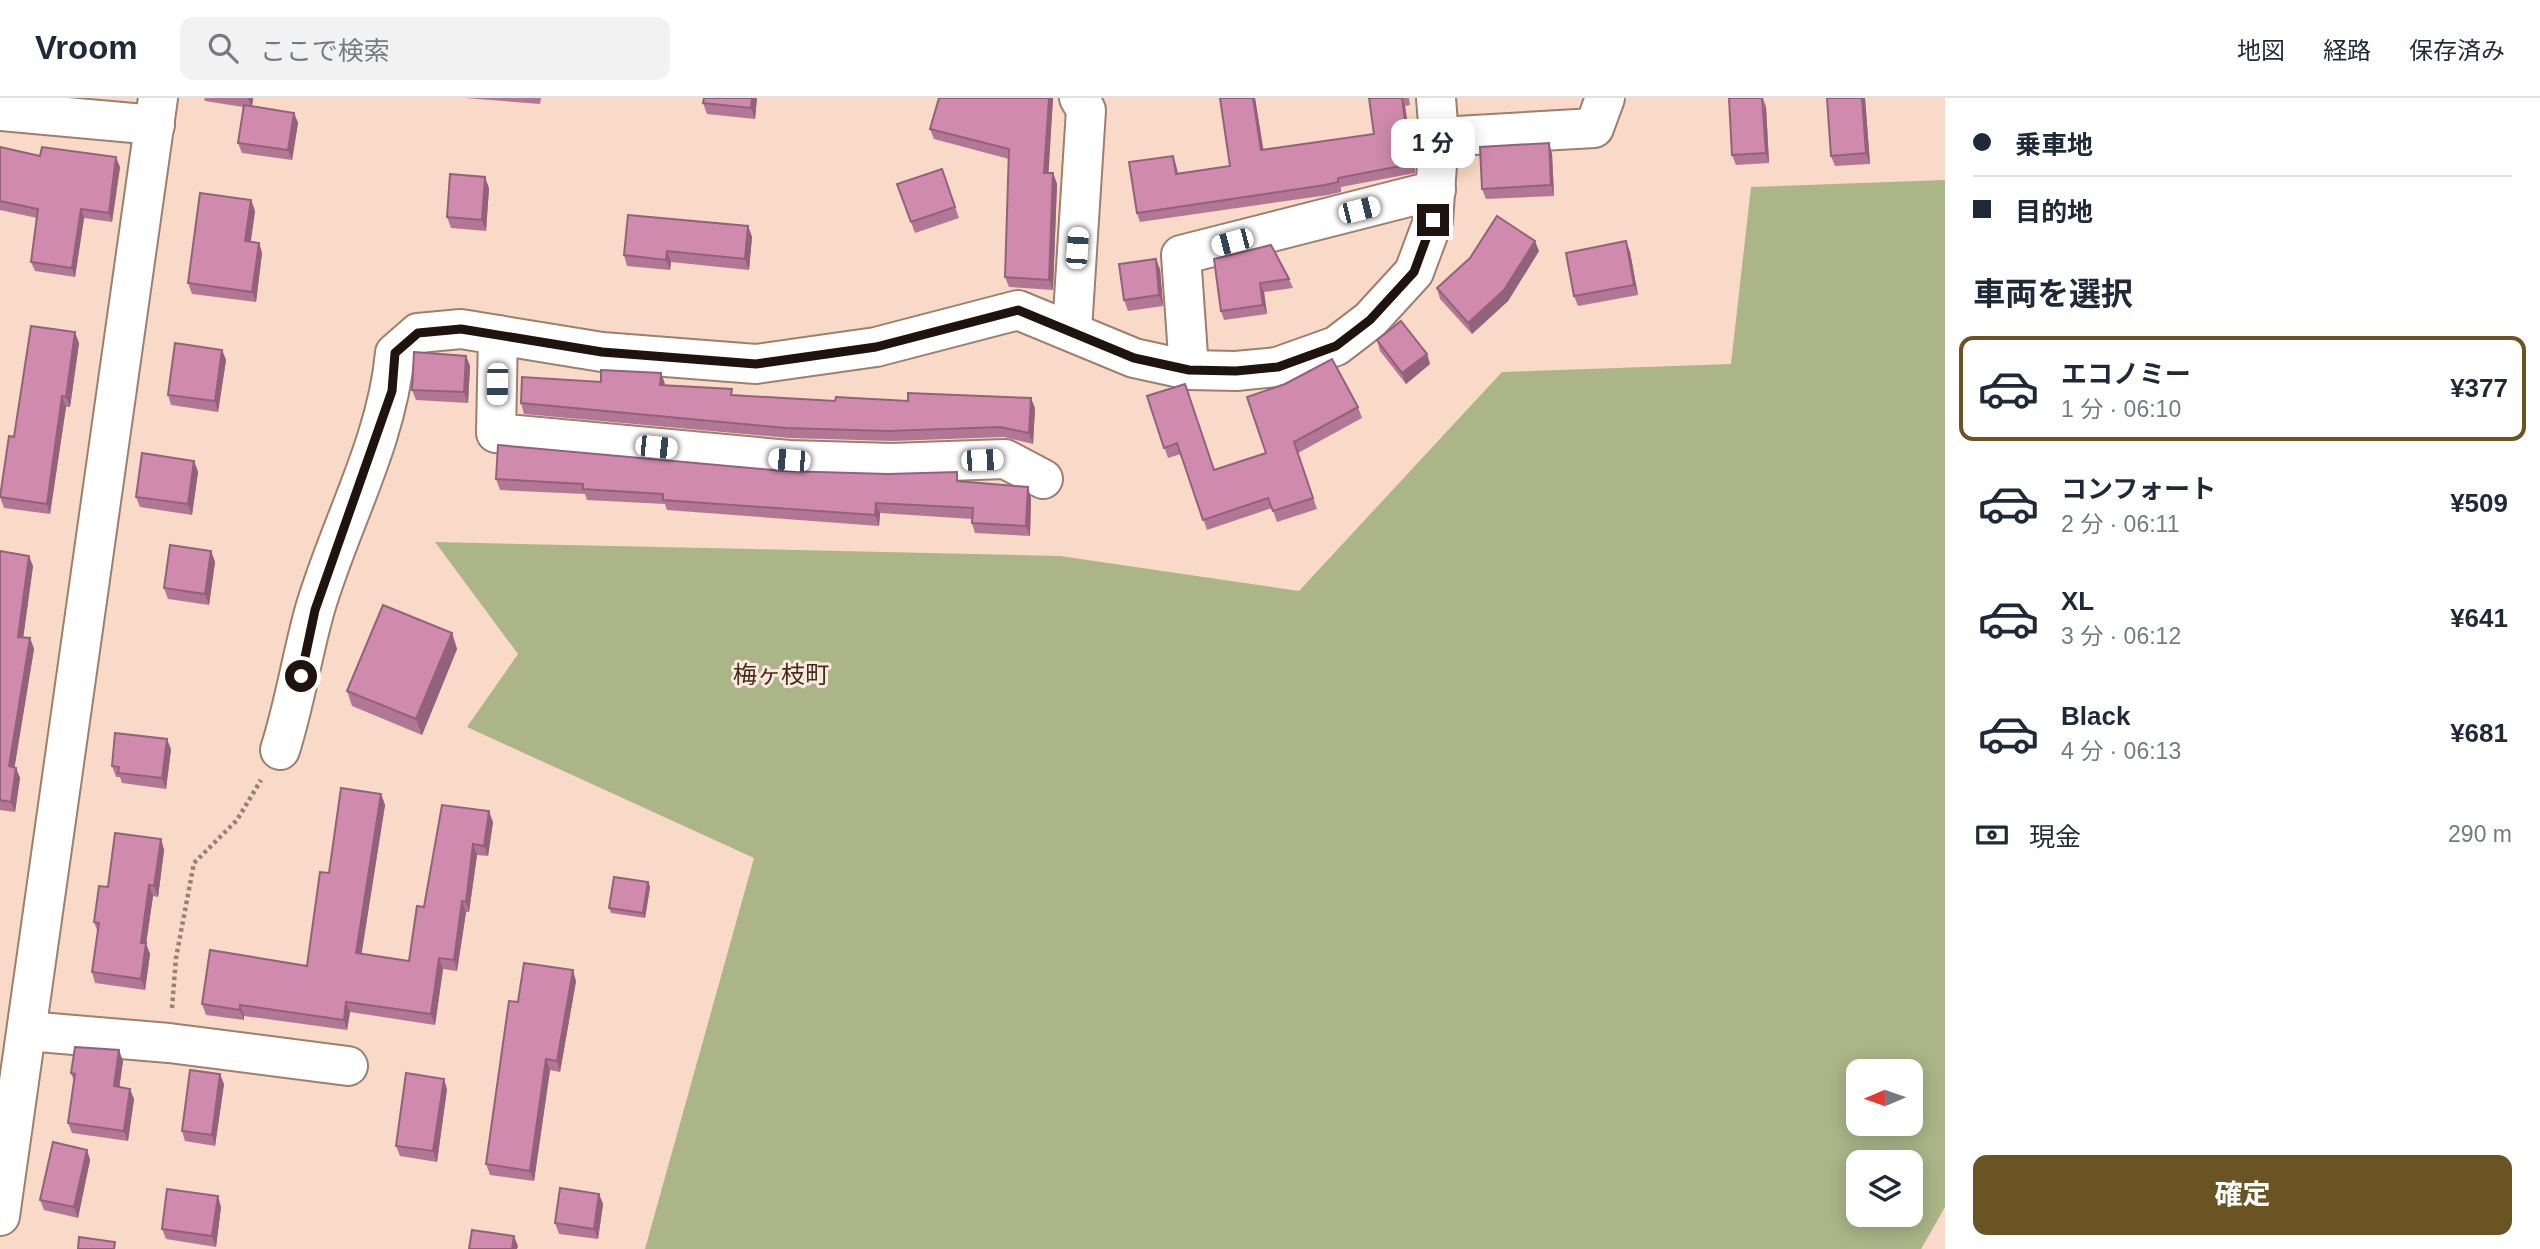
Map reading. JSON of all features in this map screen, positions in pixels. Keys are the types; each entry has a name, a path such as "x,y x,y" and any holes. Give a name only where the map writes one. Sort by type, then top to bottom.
{"street":[{"path":"1072,330 1086,110 1079,98"},
{"path":"280,750 296,697 315,610 392,391 395,353 418,333 461,329 602,352 756,364 876,347 1018,310 1072,330 1134,358 1189,370 1236,371 1278,367 1336,346 1370,320 1414,272 1433,220 1439,137 1436,98"},
{"path":"1439,137 1594,128 1605,98"},
{"path":"0,111 156,111 0,1216"},
{"path":"1189,370 1181,255 1436,190"},
{"path":"498,335 496,433 789,460 892,463 1005,459 1043,479"},
{"path":"27,1031 169,1043 348,1066"}],"path":[{"path":"169,1043 176,958 194,863 237,820 280,750"}],"green space":[{"path":"1945,180 1945,1207 1921,1249 645,1249 754,858 467,727 518,654 435,542 1060,556 1299,591 1502,372 1731,364 1751,187"}],"building":[{"path":"704,98 752,98 751,108 703,103"},
{"path":"939,98 1049,98 1044,173 1053,173 1049,280 1005,277 1009,149 930,129"},
{"path":"1220,98 1253,98 1261,150 1374,134 1369,98 1402,98 1411,164 1338,178 1338,182 1325,185 1137,213 1129,162 1173,156 1176,174 1230,166"},
{"path":"1729,98 1762,98 1766,153 1732,155"},
{"path":"1827,98 1862,98 1866,153 1831,156"},
{"path":"244,105 294,113 288,150 238,143"},
{"path":"1549,143 1551,185 1482,189 1480,147"},
{"path":"0,147 40,156 42,147 116,157 109,213 81,209 72,268 31,262 38,209 0,201"},
{"path":"942,169 955,207 911,222 897,184"},
{"path":"450,174 485,177 482,220 447,217"},
{"path":"200,193 251,200 245,241 259,243 252,292 188,283"},
{"path":"628,215 748,226 745,259 667,251 666,260 624,255"},
{"path":"1497,216 1535,241 1504,290 1468,323 1437,288 1470,258"},
{"path":"1626,241 1634,285 1574,296 1566,253"},
{"path":"1271,245 1289,279 1260,283 1263,305 1221,311 1214,259"},
{"path":"1156,259 1159,295 1124,300 1119,264"},
{"path":"1401,321 1427,354 1402,373 1377,340"},
{"path":"31,326 75,332 66,397 62,396 47,504 0,497 9,436 14,437"},
{"path":"175,343 222,350 215,401 168,395"},
{"path":"414,352 466,356 464,392 412,390"},
{"path":"1332,359 1358,407 1294,442 1313,498 1273,511 1268,498 1203,520 1177,443 1164,448 1147,396 1185,384 1214,470 1266,453 1247,397 1285,384"},
{"path":"601,370 661,373 660,385 732,389 731,395 835,401 836,397 908,401 908,393 1031,398 1029,433 1000,427 888,431 786,428 521,403 522,377 601,382"},
{"path":"498,445 783,471 888,474 957,472 957,481 1028,487 1026,526 972,523 973,508 876,503 875,515 663,500 663,494 583,489 583,484 496,479"},
{"path":"142,453 194,461 188,504 136,497"},
{"path":"170,545 211,551 205,594 164,588"},
{"path":"0,551 29,556 18,637 30,638 9,766 16,768 11,802 0,800"},
{"path":"383,605 452,633 416,719 347,691"},
{"path":"115,733 167,739 162,778 118,773 119,767 112,766"},
{"path":"341,788 381,794 356,953 409,961 417,906 424,907 442,805 489,811 484,846 473,844 466,902 462,901 454,960 439,958 431,1014 346,1002 344,1020 240,1005 240,1010 202,1004 210,950 307,966 320,872 329,873"},
{"path":"115,833 161,839 154,886 149,885 141,943 146,943 141,979 92,972 99,923 94,922 99,886 108,887"},
{"path":"614,877 648,882 643,913 609,908"},
{"path":"524,963 573,970 557,1061 546,1059 530,1171 486,1164 509,1001 518,1002"},
{"path":"75,1047 119,1050 114,1086 130,1089 124,1131 68,1123 75,1074 71,1073"},
{"path":"190,1070 220,1074 212,1135 182,1131"},
{"path":"406,1073 444,1079 433,1151 396,1146"},
{"path":"53,1142 87,1150 74,1207 40,1200"},
{"path":"560,1188 599,1194 594,1229 555,1223"},
{"path":"167,1189 218,1196 212,1236 162,1229"},
{"path":"472,1230 514,1236 512,1249 469,1249"},
{"path":"79,1237 115,1242 114,1249 78,1249"}],"district":[{"name":"梅ヶ枝町","path":"781,674"}],"route":[{"path":"301,676 315,610 392,391 395,353 418,333 461,329 602,352 756,364 876,347 971,325 1018,310 1072,330 1134,358 1189,370 1236,371 1278,367 1336,346 1370,320 1414,272 1433,220"}]}
